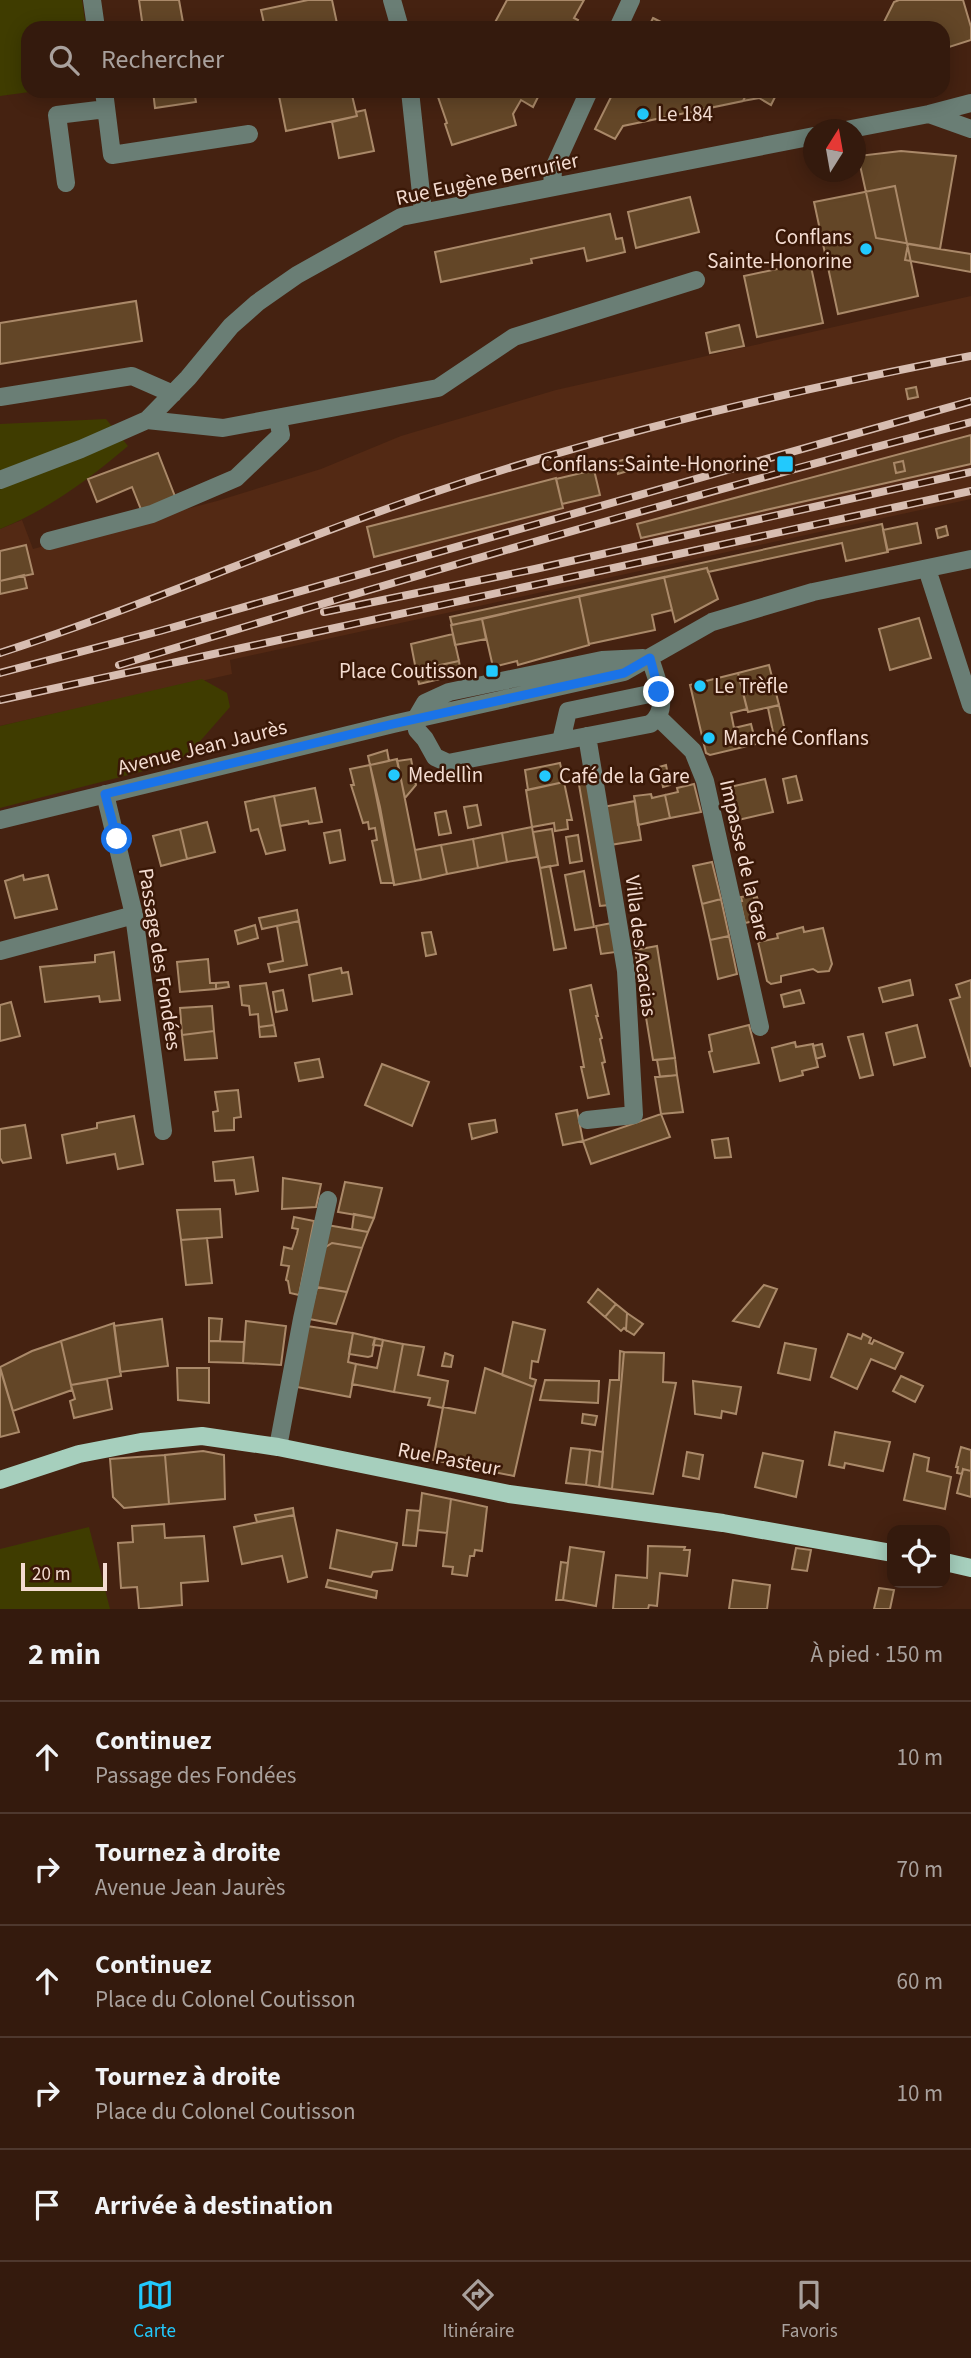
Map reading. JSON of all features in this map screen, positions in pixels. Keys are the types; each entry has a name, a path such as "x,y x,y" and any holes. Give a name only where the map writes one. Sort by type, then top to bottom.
{"main road":[{"name":"Rue Pasteur","path":"0,1480 79,1454 141,1442 202,1436 278,1447 509,1494 723,1523 887,1552"},
{"path":"950,1563 971,1568"}],"street":[{"path":"92,0 95,21"},
{"path":"392,0 398,21"},
{"path":"621,21 631,0"},
{"path":"411,98 423,212"},
{"path":"552,187 553,170 586,98"},
{"path":"66,183 57,115 105,100 112,155 249,134"},
{"path":"866,126 971,103"},
{"path":"929,114 970,129"},
{"name":"Rue Eugène Berrurier","path":"0,480 147,420 173,394 230,326 257,303 297,275 401,217 803,138"},
{"path":"147,420 223,428 438,388 514,337 696,280"},
{"path":"0,397 132,376 173,394"},
{"path":"49,541 152,514 236,478 281,435 278,418"},
{"name":"Avenue Jean Jaurès","path":"0,820 415,720 624,673 712,622 813,592 971,559"},
{"path":"927,569 971,705"},
{"path":"415,720 416,730 435,757 448,763 650,724 659,718 663,705 650,658"},
{"path":"561,741 568,711 659,692"},
{"name":"Impasse de la Gare","path":"659,718 693,751 705,781 760,1027"},
{"name":"Villa des Acacias","path":"587,736 626,971 634,1115 587,1120"},
{"name":"Passage des Fondées","path":"105,794 134,915 163,1131"},
{"path":"0,951 134,915"},
{"path":"278,1447 328,1200"}],"shaded area":[{"path":"0,0 82,0 85,21 21,21 21,93 0,96"},
{"path":"971,296 971,499 230,660 232,674 0,726 0,529 22,520 33,549 217,501 321,469 401,436 556,390"},
{"path":"106,419 128,446 67,493 35,513 0,529 0,424"},
{"path":"202,679 227,693 230,707 195,747 175,763 0,808 0,726"},
{"path":"89,1527 110,1609 0,1609 0,1549"}],"building":[{"path":"139,0 179,0 183,21 142,21"},
{"path":"308,0 332,0 336,21 263,21 261,10"},
{"path":"507,0 584,0 574,18 578,21 496,21"},
{"path":"963,0 971,27 971,40 950,47 950,21 884,21 894,2"},
{"path":"154,98 195,98 196,102 155,108"},
{"path":"279,98 353,98 357,116 286,131"},
{"path":"438,98 538,98 533,107 521,100 513,114 516,125 452,145 445,124 447,123"},
{"name":"Le 184","path":"610,98 744,98 743,101 623,126 615,139 595,129"},
{"path":"759,98 774,98 771,105"},
{"path":"365,110 374,151 339,158 332,122 357,116 356,112"},
{"path":"901,151 956,156 940,249 876,238 864,182 866,182 866,155"},
{"name":"Conflans Sainte-Honorine","path":"895,186 918,296 838,314 814,202"},
{"path":"690,197 699,232 636,248 628,212"},
{"path":"610,214 616,239 622,238 625,252 587,261 584,248 531,259 532,263 441,282 435,252"},
{"path":"908,244 971,254 971,272 905,260"},
{"path":"810,262 823,323 757,337 744,276"},
{"path":"136,301 142,341 0,364 0,323"},
{"path":"739,325 744,346 710,353 706,333"},
{"path":"916,387 918,397 908,399 906,389"},
{"path":"971,435 971,464 641,538 637,524"},
{"path":"158,453 176,499 142,512 132,487 97,502 88,479"},
{"path":"631,458 634,469 618,474 615,462"},
{"path":"903,461 905,471 896,473 894,463"},
{"path":"594,470 600,495 562,504 556,479"},
{"path":"556,478 563,508 374,557 367,527"},
{"path":"917,523 921,543 887,550 883,530"},
{"path":"882,524 888,552 846,561 842,543 708,572 707,568 452,625 450,617"},
{"path":"946,526 948,535 938,538 936,529"},
{"path":"26,545 33,574 0,581 0,551"},
{"path":"707,568 718,599 675,622 664,577"},
{"path":"24,575 27,588 0,594 0,581"},
{"path":"664,577 672,610 652,615 655,630 589,644 579,596"},
{"path":"579,596 589,645 518,665 517,661 493,667 482,619"},
{"path":"919,618 931,658 890,670 879,629"},
{"path":"482,619 486,639 455,645 451,625"},
{"path":"453,634 459,661 416,670 411,644"},
{"path":"459,661 461,674 419,684 416,670"},
{"path":"769,665 779,705 748,712 738,673"},
{"path":"738,673 747,709 731,713 734,728 751,724 756,744 710,755 706,753 690,685"},
{"path":"779,705 786,735 774,737 768,708"},
{"path":"387,750 389,761 370,765 368,756"},
{"path":"397,759 421,880 394,885 370,765"},
{"path":"411,759 416,785 405,798 397,761"},
{"path":"560,763 564,782 528,790 525,770"},
{"path":"370,765 394,883 381,883 372,841 377,840 375,828 369,829 368,822 363,823 351,785 354,785 350,769"},
{"path":"666,765 670,785 663,787 659,767"},
{"path":"796,776 802,800 788,803 783,779"},
{"path":"587,778 609,905 600,906 578,779"},
{"path":"765,779 773,812 738,820 730,787"},
{"path":"564,782 572,820 567,820 568,829 555,831 554,823 532,827 526,790"},
{"path":"694,784 701,812 670,818 665,795 678,792 677,788"},
{"path":"315,788 322,822 309,824 308,821 280,826 274,796"},
{"path":"651,794 652,798 665,795 670,818 638,825 634,796"},
{"path":"274,796 285,850 266,854 258,829 251,831 245,802"},
{"path":"635,801 641,840 610,845 603,807"},
{"path":"477,805 481,825 468,828 464,807"},
{"path":"446,811 451,833 439,835 435,813"},
{"path":"207,822 215,852 187,859 180,829"},
{"path":"532,827 537,857 507,862 502,833"},
{"path":"180,829 187,859 161,866 153,836"},
{"path":"552,829 558,865 540,868 533,832"},
{"path":"340,830 345,860 330,863 324,833"},
{"path":"502,833 507,862 478,868 473,839"},
{"path":"578,835 582,861 570,863 566,837"},
{"path":"473,839 478,868 447,874 441,845"},
{"path":"441,845 447,874 421,880 415,850"},
{"path":"712,862 721,899 702,904 693,866"},
{"path":"550,866 566,948 554,950 540,868"},
{"path":"584,871 594,927 575,930 565,875"},
{"path":"23,875 24,880 48,875 57,909 15,918 5,881"},
{"path":"753,895 754,898 757,897 763,919 745,923 741,897"},
{"path":"721,899 729,936 710,940 702,904"},
{"path":"297,910 299,921 262,929 259,918"},
{"path":"299,921 307,965 270,972 268,964 283,961 277,926"},
{"path":"612,923 616,952 601,954 596,926"},
{"path":"255,925 258,938 238,944 235,931"},
{"path":"803,927 804,932 823,928 832,964 829,971 818,972 813,969 781,976 781,982 771,984 767,981 758,942 778,938 777,934"},
{"path":"431,932 436,954 426,956 422,933"},
{"path":"729,936 737,974 718,979 710,940"},
{"path":"657,946 675,1058 653,1060 635,950"},
{"path":"114,952 120,1000 100,1002 99,996 45,1002 40,967 95,962 95,955"},
{"path":"208,959 210,983 216,983 216,989 180,992 177,962"},
{"path":"341,968 342,973 348,972 352,994 313,1001 309,975"},
{"path":"910,980 913,995 883,1002 879,988"},
{"path":"971,980 971,1067 950,1000 960,997 956,985"},
{"path":"228,982 229,987 216,989 216,983"},
{"path":"266,983 274,1025 259,1027 258,1014 250,1015 249,1006 242,1005 240,986"},
{"path":"591,985 602,1038 600,1039 605,1062 602,1063 609,1094 588,1098 570,990"},
{"path":"283,990 287,1010 276,1012 273,992"},
{"path":"800,990 804,1003 784,1007 781,995"},
{"path":"11,1002 20,1036 0,1041 0,1005"},
{"path":"212,1006 214,1031 182,1035 180,1008"},
{"path":"274,1025 276,1036 260,1037 259,1027"},
{"path":"749,1025 759,1063 714,1072 709,1052 712,1051 709,1035"},
{"path":"917,1025 925,1057 894,1065 886,1033"},
{"path":"214,1031 217,1058 185,1060 182,1035"},
{"path":"863,1034 873,1075 860,1078 848,1037"},
{"path":"795,1042 796,1047 813,1044 818,1067 802,1071 803,1075 780,1081 772,1048"},
{"path":"822,1044 825,1056 816,1059 813,1046"},
{"path":"675,1058 677,1075 660,1077 657,1060"},
{"path":"319,1059 323,1077 299,1081 295,1063"},
{"path":"382,1064 429,1082 412,1126 365,1105"},
{"path":"677,1075 683,1112 661,1114 655,1077"},
{"path":"238,1090 241,1117 234,1118 234,1130 215,1131 213,1112 218,1111 215,1092"},
{"path":"577,1110 583,1141 563,1145 556,1114"},
{"path":"661,1114 670,1137 591,1164 583,1141"},
{"path":"134,1116 143,1164 118,1169 115,1154 67,1163 62,1135 97,1128 97,1123"},
{"path":"495,1120 497,1132 472,1139 469,1124"},
{"path":"25,1125 31,1158 3,1163 0,1158 0,1129"},
{"path":"728,1138 731,1157 715,1158 712,1140"},
{"path":"253,1157 258,1191 236,1194 234,1180 215,1181 213,1162"},
{"path":"283,1178 321,1184 316,1207 282,1209"},
{"path":"345,1182 382,1188 374,1218 338,1212"},
{"path":"220,1209 222,1237 181,1240 177,1210"},
{"path":"354,1214 374,1218 368,1232 352,1229"},
{"path":"294,1217 314,1221 299,1295 290,1293 286,1280 289,1266 281,1265 284,1247 292,1249 297,1234 298,1229 292,1228"},
{"path":"327,1225 368,1232 362,1248 332,1243 324,1248"},
{"path":"207,1238 212,1283 186,1285 181,1240"},
{"path":"332,1243 362,1248 347,1292 317,1287 324,1248"},
{"path":"764,1285 777,1289 759,1327 733,1321"},
{"path":"317,1287 347,1292 336,1324 309,1319"},
{"path":"598,1289 616,1304 605,1317 588,1302"},
{"path":"616,1304 627,1313 626,1330 624,1328 621,1331 605,1317"},
{"path":"627,1313 643,1324 634,1335 626,1330"},
{"path":"209,1318 222,1319 220,1341 209,1341"},
{"path":"162,1319 168,1366 120,1372 114,1326"},
{"path":"246,1321 286,1326 281,1365 243,1363"},
{"path":"513,1322 545,1330 538,1362 532,1361 530,1378 536,1380 534,1387 502,1375"},
{"path":"114,1323 121,1376 71,1385 61,1341"},
{"path":"307,1326 353,1333 348,1362 356,1364 350,1397 297,1387"},
{"path":"353,1333 375,1338 372,1356 349,1354"},
{"path":"848,1334 861,1339 863,1334 871,1338 869,1343 872,1344 874,1340 903,1353 895,1369 871,1359 857,1389 831,1377"},
{"path":"375,1338 383,1340 382,1346 373,1345"},
{"path":"383,1340 403,1344 394,1392 352,1384 356,1364 377,1368"},
{"path":"61,1341 72,1390 13,1411 0,1367 32,1351"},
{"path":"209,1341 244,1342 243,1363 209,1362"},
{"path":"785,1343 816,1349 810,1380 778,1373"},
{"path":"403,1344 424,1347 418,1375 448,1381 443,1408 428,1405 430,1398 394,1392"},
{"path":"620,1351 624,1352 612,1489 599,1487 610,1380 619,1380"},
{"path":"624,1352 664,1353 663,1382 676,1383 653,1494 612,1489"},
{"path":"445,1353 453,1356 451,1367 442,1366"},
{"path":"0,1368 19,1432 0,1437"},
{"path":"177,1368 209,1368 209,1403 178,1400"},
{"path":"485,1368 534,1387 514,1476 433,1460 443,1407 475,1413"},
{"path":"901,1376 923,1386 915,1402 893,1391"},
{"path":"107,1379 112,1409 74,1418 70,1401 75,1399 71,1385"},
{"path":"545,1380 599,1381 598,1403 540,1400"},
{"path":"693,1381 741,1387 736,1414 722,1411 721,1418 695,1414"},
{"path":"583,1414 597,1416 595,1425 582,1423"},
{"path":"835,1432 890,1442 883,1471 845,1463 844,1468 829,1465"},
{"path":"961,1447 971,1450 971,1471 963,1469 962,1474 957,1473 956,1467"},
{"path":"571,1448 590,1450 586,1485 566,1483"},
{"path":"590,1450 603,1452 599,1487 586,1485"},
{"path":"203,1451 224,1455 225,1499 169,1504 165,1455"},
{"path":"687,1452 703,1455 699,1479 683,1476"},
{"path":"763,1453 803,1461 796,1497 755,1487"},
{"path":"914,1454 929,1458 927,1471 951,1477 945,1509 904,1500"},
{"path":"165,1455 169,1504 124,1508 113,1497 110,1459"},
{"path":"963,1469 971,1471 971,1497 957,1493"},
{"path":"422,1493 451,1499 447,1533 418,1530"},
{"path":"451,1499 487,1507 482,1551 475,1550 474,1556 470,1556 467,1576 452,1574 453,1567 443,1566"},
{"path":"293,1508 294,1515 257,1522 255,1515"},
{"path":"407,1510 420,1511 416,1546 403,1545"},
{"path":"294,1515 307,1577 288,1582 282,1556 242,1564 234,1527"},
{"path":"164,1524 165,1538 204,1536 208,1581 181,1583 182,1605 139,1609 137,1587 121,1588 118,1543 133,1542 132,1526"},
{"path":"337,1530 397,1543 392,1570 373,1572 371,1577 330,1568"},
{"path":"648,1546 685,1547 684,1550 690,1550 687,1576 660,1573 657,1606 649,1605 648,1609 613,1609 616,1575 647,1578"},
{"path":"570,1547 604,1552 596,1606 563,1600"},
{"path":"796,1548 811,1550 807,1571 792,1569"},
{"path":"561,1562 568,1563 563,1600 556,1600"},
{"path":"328,1580 377,1591 376,1598 326,1587"},
{"path":"733,1580 770,1585 767,1609 729,1609"},
{"path":"879,1588 894,1590 890,1609 874,1609"}],"railway":[{"path":"0,653 109,615 378,512 498,471 699,415 971,356"},
{"path":"0,673 160,631 971,401"},
{"path":"119,665 544,539 971,422"},
{"path":"324,612 535,569 971,472"},
{"path":"0,700 971,491"}],"place":[{"name":"Le 184","path":"643,114"},
{"name":"Conflans Sainte-Honorine","path":"866,249"},
{"name":"Conflans-Sainte-Honorine","path":"785,464"},
{"name":"Place Coutisson","path":"492,671"},
{"name":"Le Trèfle","path":"700,686"},
{"name":"Marché Conflans","path":"709,738"},
{"name":"Medellìn","path":"394,775"},
{"name":"Café de la Gare","path":"545,776"}],"route":[{"path":"117,839 105,794 393,724 624,673 650,658 659,692"}]}
